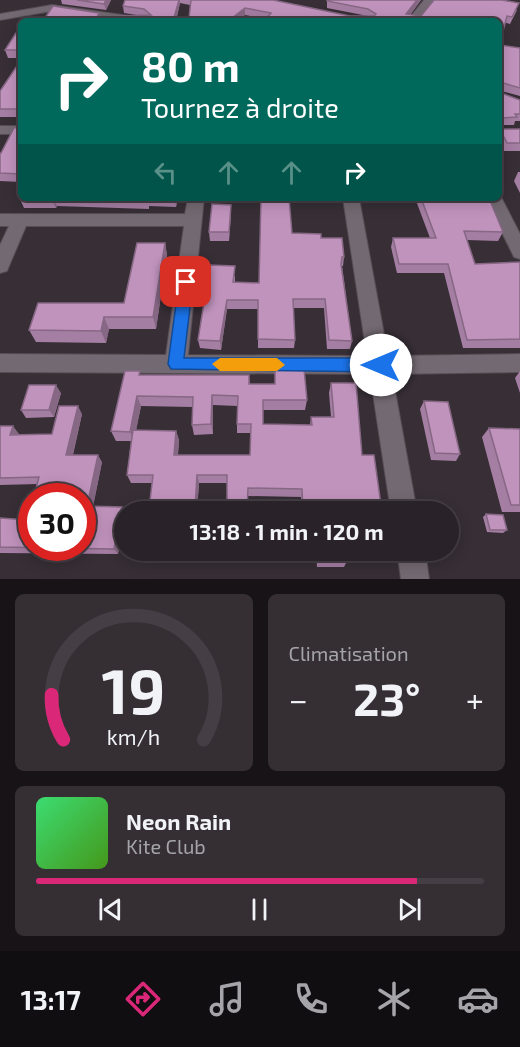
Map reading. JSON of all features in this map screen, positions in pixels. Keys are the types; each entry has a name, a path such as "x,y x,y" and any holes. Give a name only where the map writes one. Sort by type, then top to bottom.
{"street":[{"path":"415,18 429,0"},
{"path":"2,19 52,8 113,18"},
{"path":"0,130 18,130"},
{"path":"176,364 196,201"},
{"path":"352,201 402,501"},
{"path":"494,201 520,252"},
{"path":"0,220 193,220"},
{"path":"0,266 20,220"},
{"path":"0,363 381,365 520,363"},
{"path":"413,561 415,579"}],"building":[{"path":"77,0 106,0 104,4"},
{"path":"125,0 179,0 174,18 118,18 119,16 151,15 144,9 123,6"},
{"path":"191,0 273,0 350,16 374,16 376,14 368,9 327,0 417,0 406,14 421,16 434,0 502,0 519,3 512,17 507,16 502,35 502,18 267,18 271,13 245,8 232,18 189,18"},
{"path":"53,6 99,13 96,18 45,18"},
{"path":"16,33 18,33 18,50 5,50"},
{"path":"502,45 520,48 520,88 502,84"},
{"path":"18,64 18,109 0,109 0,91"},
{"path":"502,93 520,100 520,114 515,114 517,117 502,118"},
{"path":"18,127 18,174 0,173 0,153 14,128"},
{"path":"502,129 520,129 520,143 507,143"},
{"path":"261,201 289,201 292,233 321,234 321,238 342,238 344,257 342,257 341,264 352,341 329,340 325,299 293,299 295,340 258,339 258,300 227,300 220,341 198,340 210,265 235,266 233,282 259,283"},
{"path":"422,201 490,201 503,232 464,231 475,264 520,262 520,339 467,340 448,264 399,264 393,238 436,238"},
{"path":"212,204 231,205 229,232 209,232"},
{"path":"137,243 165,243 153,317 104,317 101,331 29,330 38,303 124,303"},
{"path":"275,369 304,369 307,400 263,400 263,424 312,425 311,417 334,417 331,383 356,383 362,455 374,455 380,501 303,501 302,489 248,488 247,501 227,501 227,475 197,475 195,501 150,501 153,475 127,475 133,430 176,431 174,455 250,455 251,424 237,424 238,396 212,395 211,424 192,425 193,397 137,396 130,432 111,431 125,371 140,371 139,375 249,375 249,384 275,384"},
{"path":"29,385 56,385 49,410 21,410"},
{"path":"424,401 448,402 460,454 435,453"},
{"path":"59,406 78,406 66,455 98,455 92,483 37,483 39,477 0,478 0,426 13,426 10,435 52,434"},
{"path":"489,428 520,429 520,505 511,505"},
{"path":"96,506 114,507 114,549 96,549"},
{"path":"486,514 503,515 507,530 490,530"},
{"path":"0,518 18,519 18,548 0,547"}],"slow traffic":[{"path":"220,364 277,365"}],"route":[{"path":"186,282 176,364 381,365"}]}
